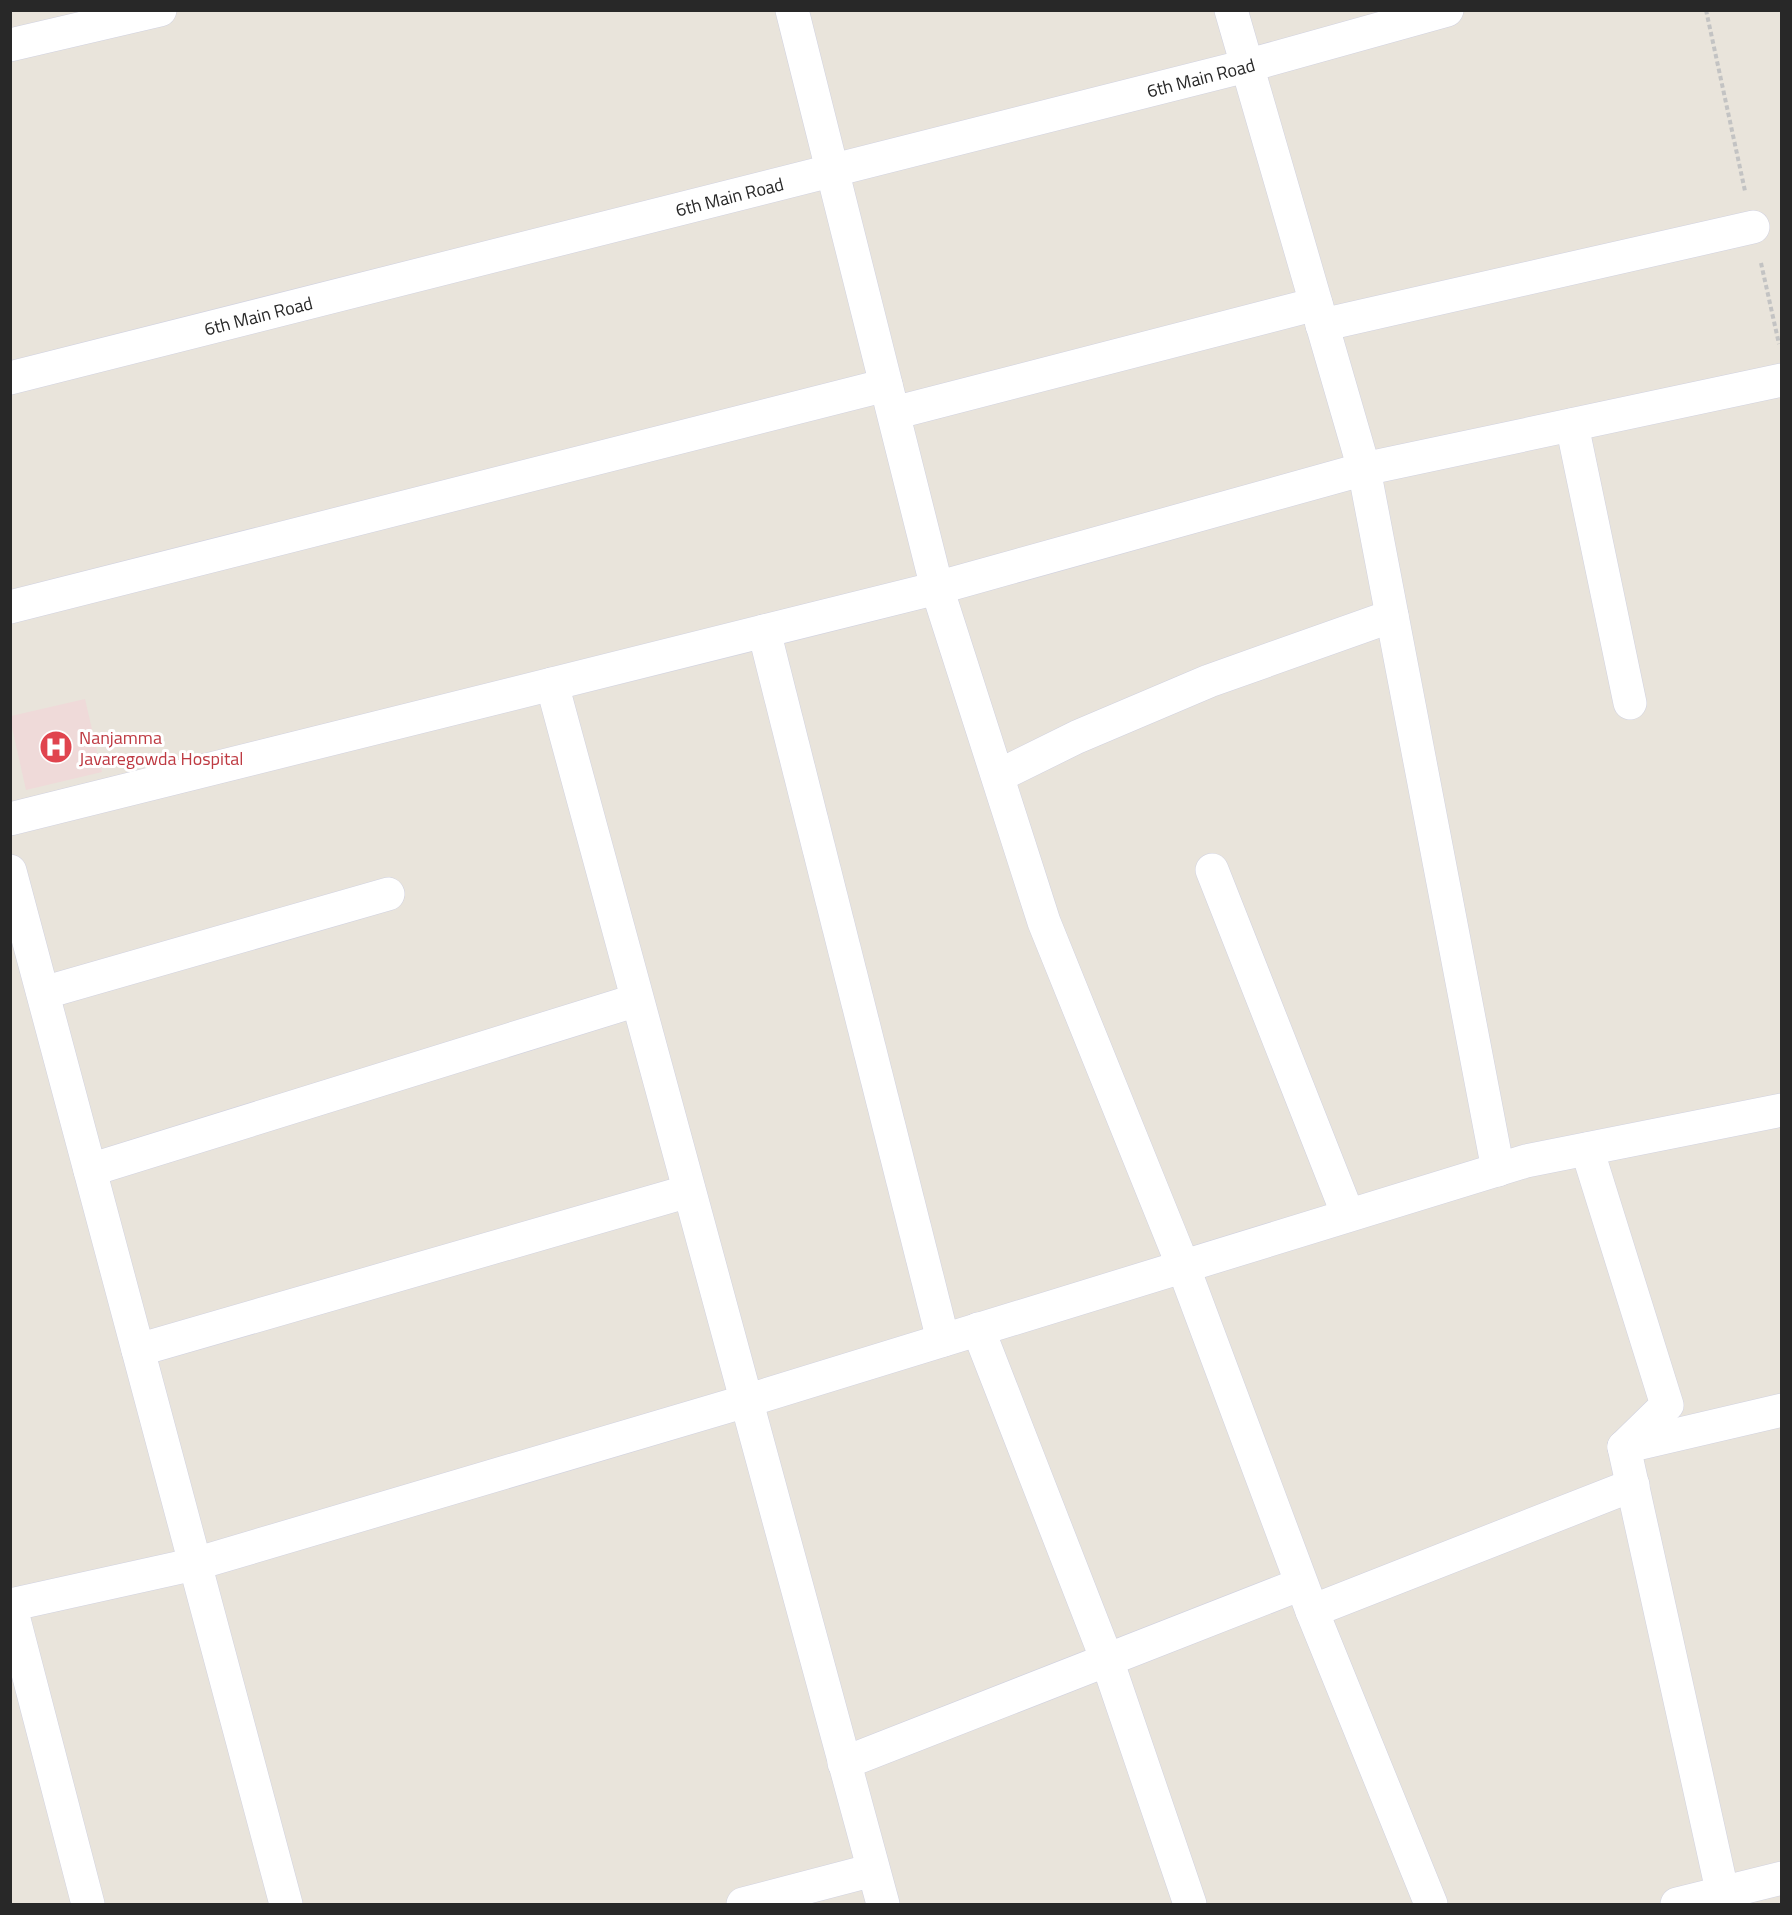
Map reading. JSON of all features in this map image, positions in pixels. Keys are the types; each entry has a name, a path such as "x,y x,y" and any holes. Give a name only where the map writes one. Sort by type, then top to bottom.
{"street":[{"path":"10,45 160,10"},
{"path":"792,10 938,588 1044,922 1183,1266 1307,1597 1431,1905"},
{"path":"1231,10 1364,469 1498,1170"},
{"name":"6th Main Road","path":"10,378 1246,66 1447,10"},
{"path":"10,607 890,399 1753,227"},
{"path":"10,819 938,588 1364,469 1782,380"},
{"path":"1572,425 1630,703"},
{"path":"998,776 1077,737 1209,681 1392,616"},
{"path":"764,631 943,1340"},
{"path":"552,684 883,1905"},
{"path":"1212,870 1348,1215"},
{"path":"10,871 286,1905"},
{"path":"43,993 388,894"},
{"path":"90,1170 637,1000"},
{"path":"88,1905 11,1604 195,1564 746,1401 1526,1161 1782,1110"},
{"path":"1587,1149 1666,1405 1624,1447"},
{"path":"138,1350 689,1191"},
{"path":"978,1329 1107,1660 1190,1905"},
{"path":"1624,1447 1782,1410"},
{"path":"1624,1447 1724,1899"},
{"path":"844,1763 1107,1660 1307,1597 1633,1485"},
{"path":"743,1905 873,1870"},
{"path":"1677,1905 1724,1899 1782,1878"}],"path":[{"path":"1706,10 1782,353"}],"shaded area":[{"name":"Nanjamma Javaregowda Hospital","path":"85,699 102,772 26,790 11,716"}],"place":[{"name":"Nanjamma Javaregowda Hospital","path":"56,747"}]}
